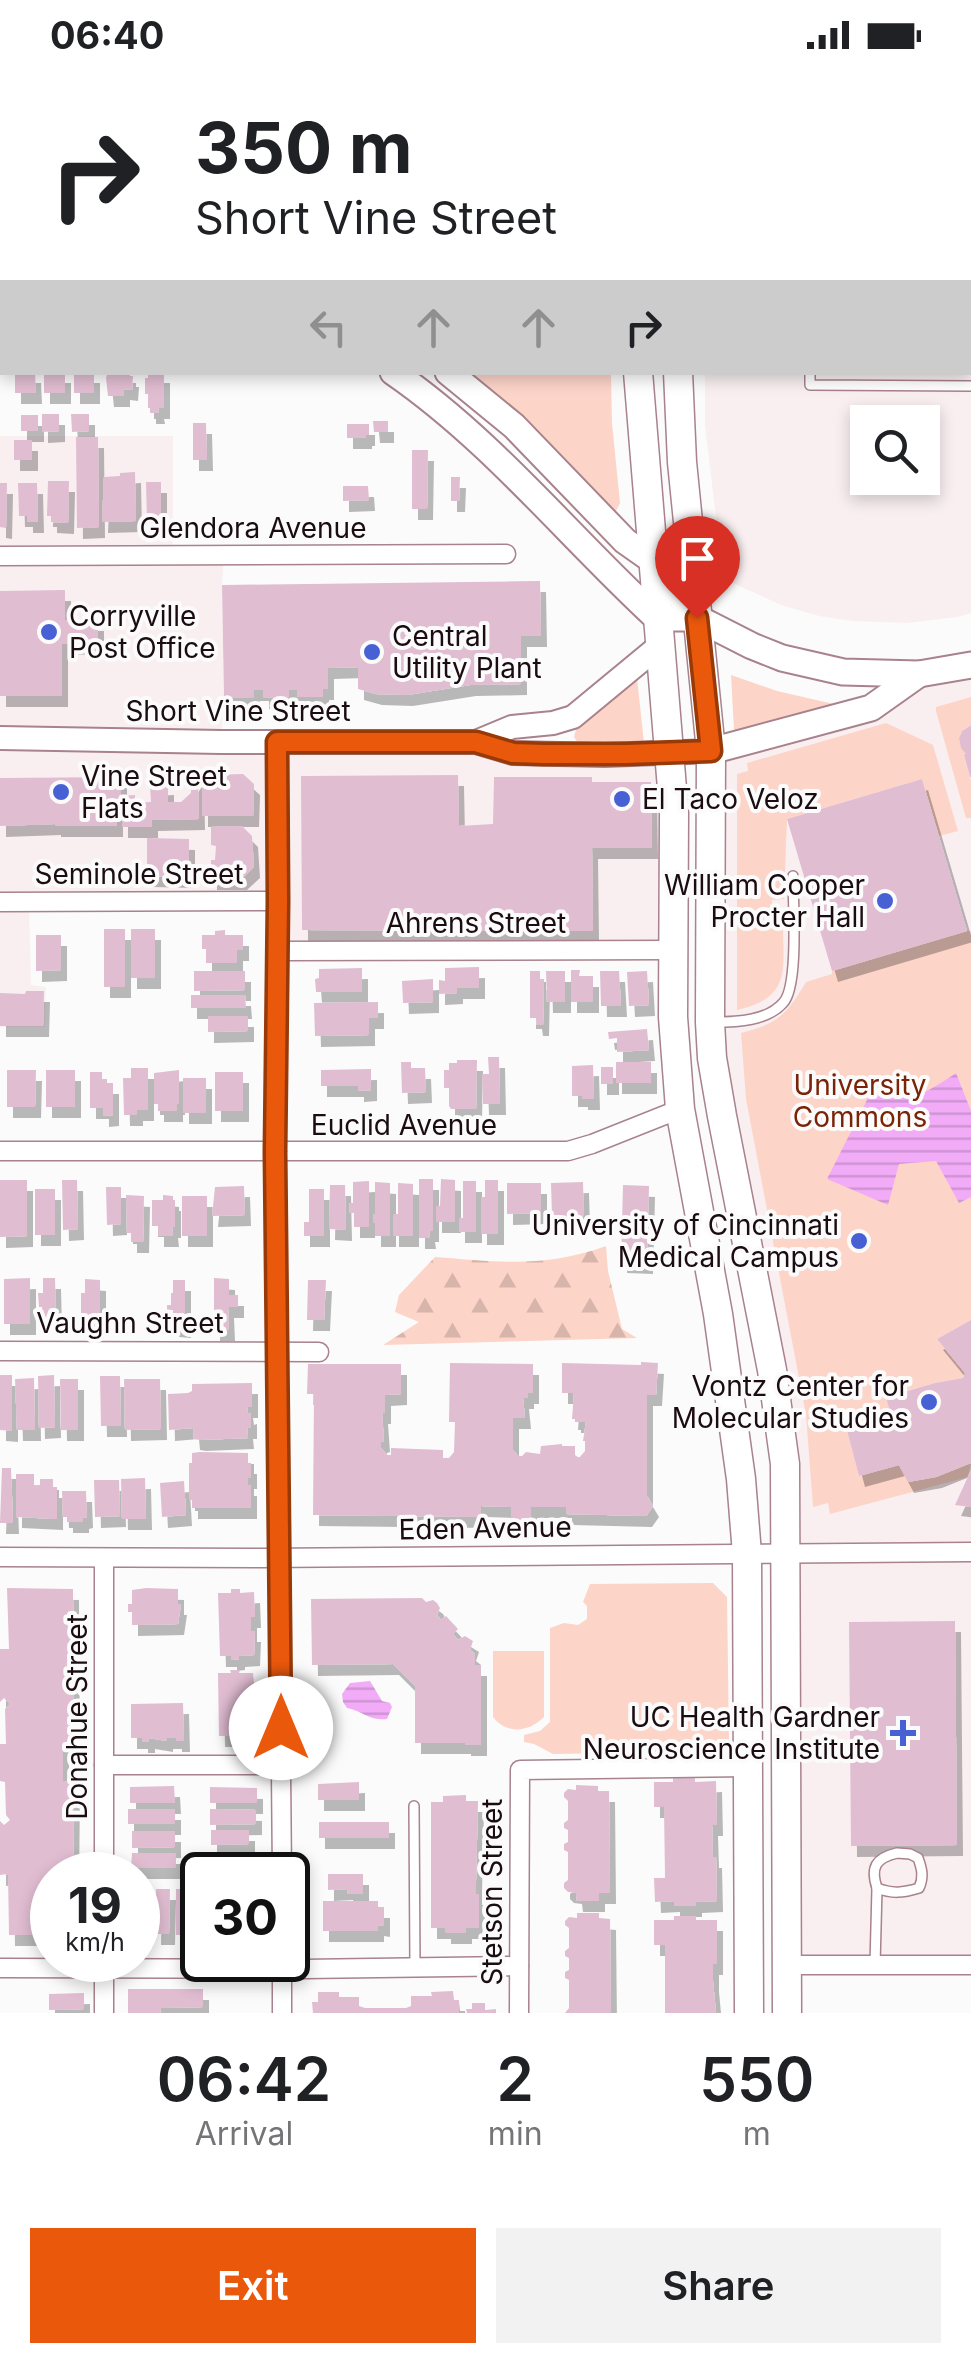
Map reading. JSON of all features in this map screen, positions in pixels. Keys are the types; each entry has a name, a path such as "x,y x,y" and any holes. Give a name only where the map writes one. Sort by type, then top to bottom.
{"main road":[{"path":"402,375 480,443 658,632"},
{"path":"452,375 514,426 625,541 652,560 697,618 752,646 808,665 858,673 918,674 971,665"},
{"path":"638,375 674,813 673,1018 680,1109 718,1314 741,1479 747,1554 749,2013"},
{"path":"678,375 682,462 711,751 712,1058 785,1464 787,2013"},
{"path":"658,632 697,618"},
{"path":"711,751 871,708 918,674"}],"street":[{"name":"Glendora Avenue","path":"0,556 506,554"},
{"name":"Short Vine Street","path":"476,742 512,727 553,724 573,718 658,632"},
{"name":"Short Vine Street","path":"0,738 476,742 513,753 711,751"},
{"path":"277,742 275,1152 282,1852"},
{"name":"Seminole Street","path":"0,902 278,901"},
{"name":"Ahrens Street","path":"278,951 674,950"},
{"name":"Euclid Avenue","path":"0,1152 568,1151 680,1109"},
{"name":"Vaughn Street","path":"0,1351 319,1352"},
{"name":"Eden Avenue","path":"0,1557 971,1552"},
{"name":"Donahue Street","path":"104,1558 104,1852"},
{"path":"104,1765 282,1762"},
{"name":"Stetson Street","path":"519,2013 520,1770 748,1767"},
{"path":"786,1964 971,1965"},
{"path":"310,1965 519,1966"},
{"path":"0,1968 30,1967"},
{"path":"104,1982 104,2013"},
{"path":"282,1982 282,2013"}],"lane":[{"path":"810,375 810,384 971,386"},
{"path":"710,1022 747,1020 784,1003 793,984 792,876"},
{"path":"414,1806 416,1968"},
{"path":"875,1965 874,1879 878,1861 897,1853 918,1858 922,1882 918,1888 902,1893 877,1888"}],"shaded area":[{"path":"705,375 971,375 971,613 907,623 819,616 781,605 733,583 722,567 705,426"},
{"path":"0,436 173,436 173,556 224,556 221,742 670,754 674,950 277,951 278,902 29,903 31,985 46,987 45,1027 0,1027"},
{"name":"University of Cincinnati Medical Campus","path":"971,665 971,1965 787,1965 785,1464 722,1116 711,751"},
{"path":"956,1073 971,1111 971,1197 959,1203 936,1161 899,1164 888,1205 827,1179 870,1094 896,1098 916,1095"},
{"path":"370,1681 382,1701 392,1707 387,1719 347,1708 343,1702 342,1694 350,1683"}],"green space":[{"path":"472,375 611,375 620,503 616,511"},
{"path":"731,675 777,691 838,705 736,735"},
{"path":"637,678 644,743 578,743 574,737 577,726"},
{"path":"971,697 971,725 960,738 971,781 971,818 966,818 936,707"},
{"path":"886,723 933,745 958,831 939,836 922,779 787,819 784,899 772,900 772,928 783,928 783,971 775,991 766,999 737,1010 737,774 748,771 747,763"},
{"name":"University Commons","path":"971,931 971,1320 937,1339 965,1373 963,1378 887,1396 889,1408 884,1417 845,1423 859,1476 899,1465 909,1482 936,1477 971,1463 968,1477 830,1514 828,1503 813,1507 806,1415 746,1099 741,1033 780,1016 806,982"},
{"path":"606,1246 622,1329 637,1338 383,1345 419,1322 395,1312 399,1295 435,1257 501,1262 542,1260"},
{"path":"713,1583 727,1597 729,1743 724,1751 553,1754 524,1742 524,1735 540,1731 550,1722 550,1628 564,1623 578,1625 587,1619 583,1602 590,1584"},
{"path":"493,1651 544,1651 544,1717 532,1726 511,1729 493,1717"}],"building":[{"path":"15,375 35,375 36,393 15,393"},
{"path":"44,375 65,375 65,393 44,393"},
{"path":"74,375 94,375 94,393 74,393"},
{"path":"164,375 164,408 158,408 159,413 150,413 148,408 148,378"},
{"path":"133,376 132,390 124,389 124,396 108,396 106,378"},
{"path":"42,414 59,414 59,431 42,432"},
{"path":"71,414 89,414 89,431 72,432"},
{"path":"21,415 38,415 38,431 21,431"},
{"path":"373,421 388,421 388,432 374,432"},
{"path":"193,423 206,423 207,460 193,460"},
{"path":"347,424 369,424 369,435 347,438"},
{"path":"76,437 98,437 99,527 77,528"},
{"path":"14,440 32,440 32,460 14,460"},
{"path":"412,450 428,450 427,509 412,509"},
{"path":"135,472 136,521 102,522 104,477"},
{"path":"451,477 460,477 459,501 451,501"},
{"path":"48,481 69,481 68,523 51,522 51,516 47,516"},
{"path":"146,482 161,482 161,522 147,522"},
{"path":"0,483 7,483 6,528 0,527"},
{"path":"18,483 37,483 38,522 27,522 27,516 19,516"},
{"path":"343,486 368,486 369,500 343,501"},
{"name":"Central Utility Plant","path":"540,581 541,636 521,636 521,684 470,685 407,695 376,694 358,689 358,667 328,668 328,689 323,689 323,697 297,697 297,690 289,690 289,697 263,698 263,690 254,690 254,698 224,698 222,585"},
{"name":"Corryville Post Office","path":"65,590 65,620 98,620 98,643 62,644 62,696 0,696 0,591"},
{"path":"971,725 971,777 970,777 959,738"},
{"name":"Vine Street Flats","path":"198,773 199,819 152,820 152,827 122,827 122,806 117,806 117,826 0,826 0,778 121,777 121,796 135,795 135,803 151,802 150,785 168,784 168,802 181,802 191,793 191,783"},
{"path":"243,774 254,784 253,816 202,816 202,785 211,775"},
{"path":"458,775 459,826 493,824 494,777 592,777 592,782 651,782 652,848 592,848 593,931 302,930 301,776"},
{"name":"William Cooper Procter Hall","path":"922,779 967,931 832,971 787,819"},
{"path":"242,826 252,836 254,867 241,879 211,879 216,846 211,845 211,827"},
{"path":"147,838 189,839 189,877 147,876"},
{"path":"104,929 125,929 125,987 104,987"},
{"path":"131,929 155,929 155,978 131,978"},
{"path":"225,930 225,935 243,935 243,950 237,950 237,963 206,963 202,935"},
{"path":"36,935 61,935 61,970 36,971"},
{"path":"479,967 479,988 457,988 457,993 439,994 439,980 445,981 445,968"},
{"path":"362,968 362,992 316,992 319,969"},
{"path":"571,970 580,970 579,976 593,976 593,1002 571,1002"},
{"path":"194,971 245,971 245,990 194,991"},
{"path":"530,971 540,971 540,979 544,979 543,1025 530,1018"},
{"path":"546,971 565,971 565,1002 547,1002"},
{"path":"600,971 619,971 621,1006 601,1006"},
{"path":"647,971 649,1005 629,1006 627,972"},
{"path":"433,979 433,1002 403,1003 402,981"},
{"path":"44,991 43,1026 0,1026 0,993"},
{"path":"191,995 245,995 246,1008 191,1008"},
{"path":"378,1002 378,1018 369,1018 369,1035 315,1036 314,1003"},
{"path":"208,1016 248,1016 248,1031 208,1032"},
{"path":"647,1029 649,1050 617,1052 617,1038 609,1039 608,1032"},
{"path":"488,1057 499,1057 500,1104 483,1104 482,1074 489,1074"},
{"path":"477,1060 476,1109 449,1106 444,1070 449,1070 449,1063"},
{"path":"401,1062 411,1062 411,1068 425,1068 426,1092 402,1093"},
{"path":"616,1062 651,1062 651,1083 616,1083"},
{"path":"593,1065 594,1099 572,1096 572,1066"},
{"path":"601,1067 613,1067 613,1084 601,1084"},
{"path":"131,1068 148,1068 148,1110 124,1115 123,1078 131,1078"},
{"path":"371,1069 371,1090 321,1086 321,1070"},
{"path":"7,1070 36,1070 35,1107 7,1107"},
{"path":"46,1070 75,1070 75,1107 46,1107"},
{"path":"179,1070 177,1111 158,1111 158,1104 154,1104 154,1073"},
{"path":"90,1072 102,1072 102,1079 113,1083 113,1115 103,1116 103,1108 90,1108"},
{"path":"215,1072 243,1072 243,1111 215,1111"},
{"path":"183,1078 206,1078 206,1113 183,1113"},
{"path":"419,1179 433,1179 430,1238 419,1238"},
{"path":"441,1179 455,1180 455,1222 436,1222"},
{"path":"0,1180 27,1180 27,1236 0,1237"},
{"path":"62,1180 77,1180 78,1229 63,1230"},
{"path":"485,1180 498,1180 498,1234 481,1234"},
{"path":"369,1181 369,1227 354,1227 349,1203 353,1203 353,1182"},
{"path":"463,1181 476,1181 476,1232 459,1232"},
{"path":"375,1182 390,1183 390,1236 375,1236"},
{"path":"583,1182 584,1216 552,1217 551,1183"},
{"path":"398,1183 413,1184 413,1236 393,1236"},
{"path":"507,1183 541,1183 541,1213 507,1214"},
{"path":"330,1185 345,1185 346,1230 329,1229"},
{"path":"623,1185 649,1186 647,1263 621,1262"},
{"path":"244,1186 245,1215 212,1216 215,1187"},
{"path":"106,1187 121,1187 121,1224 107,1225"},
{"path":"35,1189 55,1189 55,1235 35,1235"},
{"path":"309,1189 324,1189 324,1236 304,1236 304,1222 309,1222"},
{"path":"126,1195 144,1196 143,1242 131,1242 131,1233 127,1233"},
{"path":"163,1195 175,1200 173,1236 158,1236 158,1226 152,1226 152,1200 163,1200"},
{"path":"182,1196 207,1196 207,1236 182,1236"},
{"path":"30,1278 30,1324 4,1324 4,1279"},
{"path":"43,1278 55,1278 56,1317 42,1318 38,1293 43,1293"},
{"path":"214,1278 229,1279 229,1295 238,1295 238,1307 228,1307 229,1330 214,1330"},
{"path":"85,1279 100,1280 100,1326 81,1326"},
{"path":"173,1280 185,1280 185,1327 173,1326 173,1310 167,1310"},
{"path":"308,1280 326,1280 324,1320 307,1320"},
{"name":"Vontz Center for Molecular Studies","path":"971,1320 971,1463 936,1477 908,1482 899,1465 859,1476 845,1423 884,1417 889,1408 886,1397 963,1378 965,1373 937,1339"},
{"path":"450,1363 533,1364 533,1393 523,1398 525,1418 513,1418 513,1450 518,1456 526,1452 540,1454 541,1446 562,1444 575,1446 579,1458 585,1451 586,1422 572,1419 574,1393 562,1393 562,1363 658,1363 656,1395 647,1395 647,1496 653,1506 646,1516 566,1514 566,1507 531,1507 531,1520 511,1521 511,1507 481,1506 481,1517 313,1515 314,1394 307,1394 308,1364 401,1364 401,1394 385,1395 381,1448 387,1455 391,1455 391,1448 443,1450 443,1458 449,1458 454,1452 455,1422 449,1422"},
{"path":"0,1375 12,1375 12,1431 0,1430"},
{"path":"54,1375 55,1427 39,1428 38,1376"},
{"path":"100,1376 120,1376 121,1426 101,1426"},
{"path":"34,1378 35,1430 17,1430 15,1379"},
{"path":"60,1379 78,1379 78,1430 61,1430"},
{"path":"124,1379 160,1379 161,1429 125,1430"},
{"path":"252,1383 252,1407 247,1407 248,1414 251,1413 248,1438 200,1440 194,1439 193,1428 169,1430 168,1394 188,1393 192,1384"},
{"path":"192,1453 248,1453 251,1508 192,1508 189,1463"},
{"path":"2,1468 11,1468 13,1523 0,1523"},
{"name":"Vontz Center for Molecular Studies","path":"971,1470 971,1507 955,1505"},
{"path":"16,1474 34,1474 34,1486 40,1485 40,1479 53,1479 53,1487 57,1487 57,1519 16,1517"},
{"path":"145,1478 146,1519 122,1519 121,1479"},
{"path":"94,1480 119,1480 120,1516 95,1517"},
{"path":"184,1481 186,1515 162,1517 160,1483"},
{"path":"62,1491 86,1491 87,1517 83,1522 67,1522 67,1517 63,1517"},
{"path":"7,1588 73,1589 74,1744 63,1743 63,1781 74,1781 73,1852 30,1852 30,1935 9,1935 8,1874 0,1875 0,1821 4,1825 10,1820 6,1815 5,1782 0,1781 0,1744 6,1744 5,1709 10,1704 4,1698 0,1702 0,1649 9,1649"},
{"path":"178,1589 178,1624 132,1625 128,1604 132,1604 132,1590"},
{"path":"231,1589 254,1592 251,1631 255,1631 254,1655 231,1660 231,1656 220,1656 218,1593 231,1593"},
{"path":"422,1598 437,1603 437,1615 441,1620 446,1616 458,1629 453,1634 458,1640 465,1636 473,1641 470,1650 475,1654 475,1665 481,1665 481,1745 415,1743 415,1686 393,1664 312,1665 311,1599"},
{"name":"UC Health Gardner Neuroscience Institute","path":"955,1621 957,1845 851,1846 849,1622"},
{"path":"230,1670 253,1673 253,1736 244,1736 244,1740 219,1736 218,1673 231,1673"},
{"path":"183,1703 184,1741 149,1738 149,1742 142,1742 142,1738 131,1738 131,1704"},
{"path":"695,1777 695,1782 716,1781 717,1825 712,1825 717,1901 696,1902 696,1906 655,1902 654,1878 665,1878 664,1807 654,1807 654,1782"},
{"path":"359,1782 359,1800 318,1800 318,1784"},
{"path":"576,1785 609,1791 610,1893 599,1893 599,1901 577,1901 576,1893 564,1888 568,1880 568,1852 564,1844 568,1842 568,1830 564,1823 568,1820 568,1801 564,1793 576,1790"},
{"path":"174,1786 175,1803 130,1803 130,1787"},
{"path":"210,1787 257,1788 257,1803 210,1803"},
{"path":"466,1795 466,1801 478,1801 479,1928 466,1928 466,1933 445,1933 445,1928 431,1928 431,1802 443,1802 443,1796"},
{"path":"128,1809 175,1809 175,1824 128,1824"},
{"path":"210,1809 256,1810 256,1824 210,1825"},
{"path":"319,1822 389,1822 389,1838 319,1838"},
{"path":"211,1830 249,1830 249,1844 211,1845"},
{"path":"132,1831 175,1831 175,1847 132,1848"},
{"path":"160,1853 176,1853 176,1868 160,1868"},
{"path":"328,1874 363,1874 363,1894 348,1894 347,1889 328,1890"},
{"path":"160,1889 170,1889 169,1934 160,1934"},
{"path":"176,1889 180,1889 180,1935 176,1935"},
{"path":"323,1901 378,1901 378,1907 384,1907 384,1926 378,1925 378,1931 323,1931"},
{"path":"577,1913 599,1913 599,1918 610,1919 611,2013 565,2013 569,2008 569,1980 565,1972 569,1970 569,1958 565,1951 569,1948 569,1928 565,1921 577,1918"},
{"path":"674,1916 717,1920 717,1964 713,1964 716,2013 665,2013 665,1945 654,1945 654,1920 674,1920"},
{"path":"128,1989 203,1989 203,2007 128,2013"},
{"path":"453,1991 454,2000 459,2000 459,2013 313,2013 312,2002 318,2002 318,1992 359,1997 359,2006 365,2008 406,2008 411,2006 411,1996"},
{"path":"84,1993 84,2009 49,2010 49,1994"},
{"path":"472,2003 485,2003 485,2010 496,2009 496,2013 467,2013"}],"place":[{"name":"Corryville Post Office","path":"49,632"},
{"name":"Central Utility Plant","path":"372,652"},
{"name":"Vine Street Flats","path":"61,792"},
{"name":"El Taco Veloz","path":"622,799"},
{"name":"William Cooper Procter Hall","path":"885,901"},
{"name":"University of Cincinnati Medical Campus","path":"859,1241"},
{"name":"Vontz Center for Molecular Studies","path":"929,1402"},
{"name":"UC Health Gardner Neuroscience Institute","path":"903,1733"}],"route":[{"path":"281,1728 275,1152 277,742 476,742 513,753 544,754 711,751 697,618"}]}
